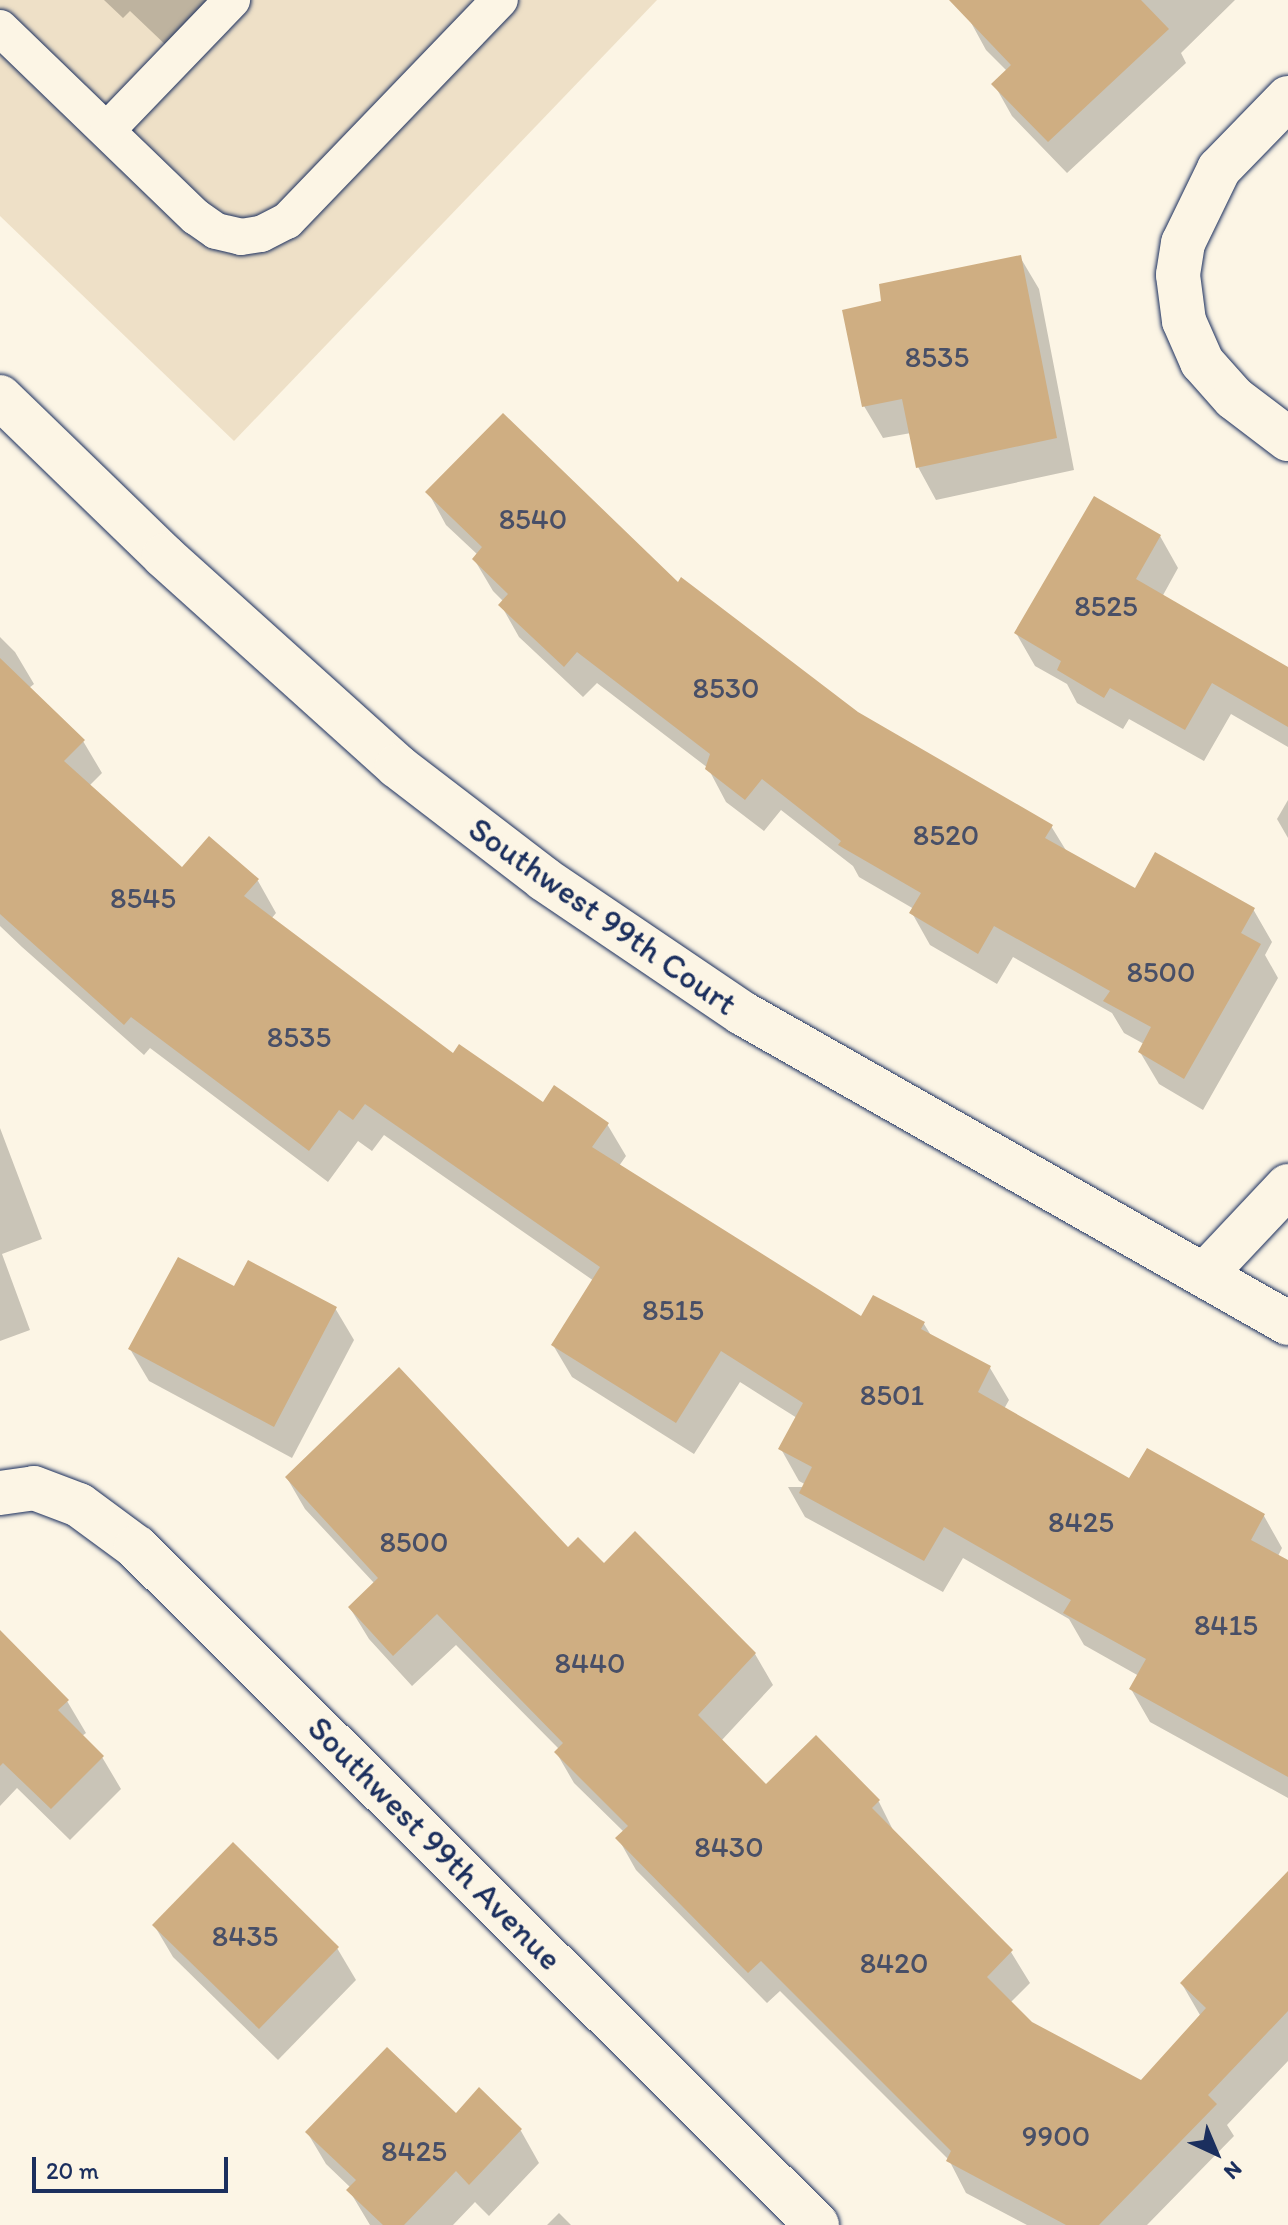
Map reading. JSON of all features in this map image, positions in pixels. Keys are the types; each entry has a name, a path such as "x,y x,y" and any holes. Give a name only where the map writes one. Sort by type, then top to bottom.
{"street":[{"path":"1288,98 1219,169 1183,243 1178,275 1184,321 1202,362 1234,398 1288,439"},
{"name":"Southwest 99th Court","path":"0,397 164,556 397,766 544,879 742,1013 1288,1323"},
{"path":"1205,1274 1288,1186"},
{"name":"Southwest 99th Avenue","path":"17,1490 79,1505 136,1547 817,2225"}],"lane":[{"path":"108,129 232,0"},
{"path":"0,28 196,217 216,231 241,237 261,234 297,211 500,0"}],"shaded area":[{"path":"0,0 657,0 234,441 0,216"}],"building":[{"path":"949,0 1141,0 1169,29 1048,142 991,84 1011,65"},
{"path":"1021,255 1057,438 916,468 902,399 862,407 842,310 881,301 879,284"},
{"path":"503,413 678,582 681,577 858,712 1053,825 1045,838 1135,888 1155,852 1255,908 1241,933 1261,944 1184,1079 1138,1052 1151,1027 1103,1001 1110,991 994,926 978,954 909,913 921,893 838,845 841,841 762,779 745,800 705,769 710,754 577,652 564,667 498,605 508,594 472,559 482,547 425,492"},
{"path":"1094,496 1161,535 1136,579 1288,667 1288,727 1212,683 1185,730 1110,688 1104,698 1057,670 1061,661 1014,633"},
{"path":"0,658 85,740 64,761 182,867 209,836 259,879 244,896 453,1053 459,1044 543,1102 554,1085 609,1123 592,1147 861,1316 873,1295 925,1322 921,1329 991,1366 978,1392 1129,1478 1147,1448 1265,1514 1251,1540 1288,1560 1288,1777 1129,1689 1146,1659 1063,1613 1071,1600 944,1527 924,1561 799,1493 812,1467 778,1449 803,1403 721,1351 676,1423 551,1345 600,1267 365,1104 353,1120 339,1110 309,1151 131,1017 124,1025 0,914"},
{"path":"178,1257 234,1286 248,1260 337,1307 274,1427 128,1349"},
{"path":"399,1367 568,1547 578,1537 604,1563 635,1531 756,1653 698,1715 766,1784 816,1735 880,1800 872,1808 1013,1950 987,1977 1032,2022 1141,2080 1206,2008 1180,1983 1288,1871 1288,2011 1208,2095 1217,2104 1099,2225 1066,2225 946,2161 951,2151 761,1961 748,1973 615,1838 628,1826 554,1752 563,1743 437,1614 393,1656 348,1607 378,1578 285,1477"},
{"path":"0,1630 69,1700 58,1710 104,1756 51,1809 3,1763 0,1766"},
{"path":"233,1842 339,1947 259,2029 152,1925"},
{"path":"387,2047 456,2113 479,2087 522,2129 469,2185 456,2171 404,2225 383,2225 346,2190 356,2180 305,2132"}]}
